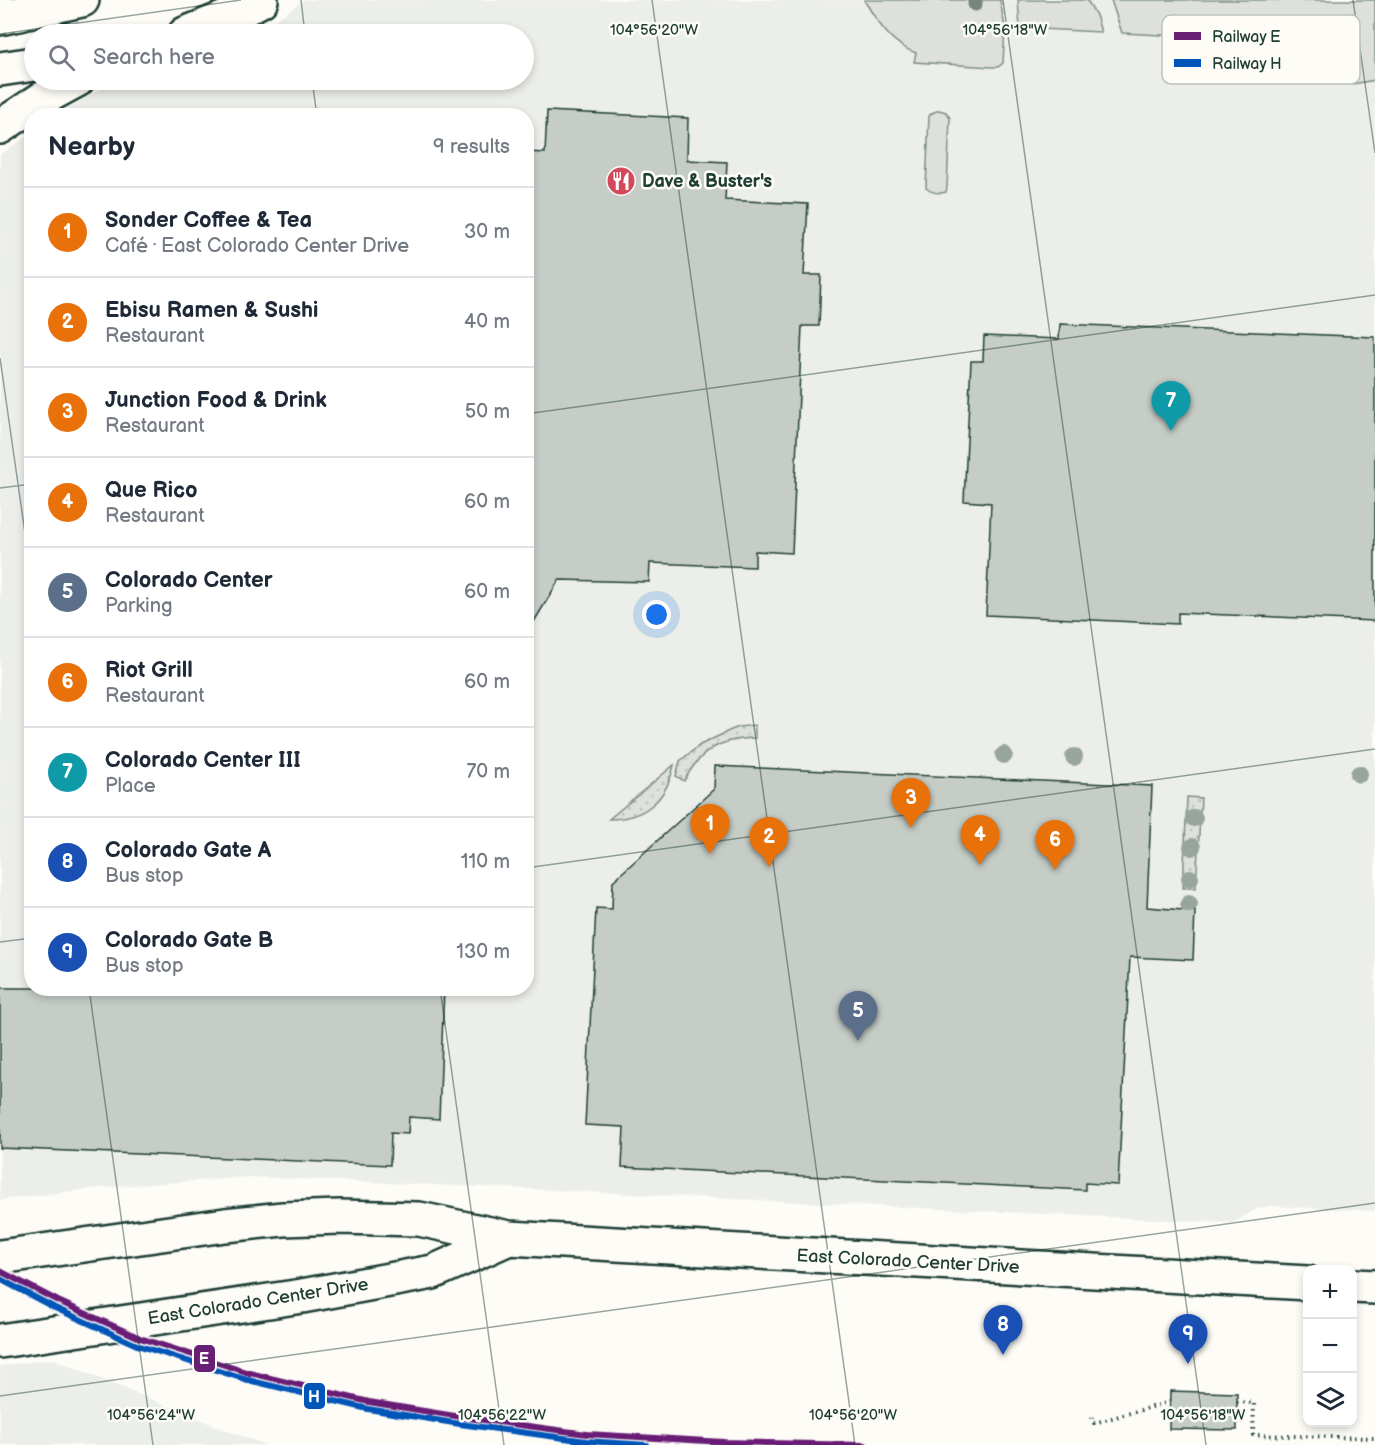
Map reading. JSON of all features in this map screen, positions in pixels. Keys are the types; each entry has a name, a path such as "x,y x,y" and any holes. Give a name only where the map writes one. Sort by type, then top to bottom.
{"street":[{"path":"7,15 82,0"},
{"path":"210,24 261,0"},
{"path":"0,69 24,65"},
{"path":"28,108 59,90"},
{"path":"0,127 24,111"},
{"name":"East Colorado Center Drive","path":"0,1257 225,1225 283,1219 339,1217 419,1219 509,1238 1303,1283"},
{"name":"East Colorado Center Drive","path":"0,1341 302,1296 433,1272 509,1238"},
{"path":"1357,1286 1375,1287"}],"path":[{"path":"1092,1417 1094,1423 1170,1402"},
{"path":"1237,1402 1254,1403 1253,1435 1375,1438"}],"shaded area":[{"path":"304,0 1375,0 1375,1211 1270,1206 1258,1208 1233,1223 249,1177 108,1187 0,1200 0,155 24,138 24,996 534,996 534,108 69,108 99,90 534,90 534,24 269,24"},
{"path":"864,0 972,0 973,4 979,0 1000,0 1005,27 1003,63 998,67 992,67 914,62 916,53 892,38"},
{"path":"1018,0 1087,0 1096,15 1101,32 1020,28"},
{"path":"1111,0 1375,0 1375,80 1360,83 1360,15 1162,15 1162,35 1122,33"},
{"path":"939,110 946,112 950,118 947,187 946,192 938,193 926,188 929,116"},
{"path":"755,725 755,738 731,741 712,748 697,761 684,781 676,776 680,761 700,745 739,727"},
{"path":"674,765 666,788 652,805 633,815 609,819"},
{"path":"1187,797 1201,798 1196,888 1183,888"},
{"path":"53,1359 266,1445 0,1445 0,1366"}],"building":[{"path":"547,111 688,118 687,160 727,162 725,200 808,204 804,275 821,275 819,326 802,326 792,553 755,551 755,567 650,563 649,582 559,580 534,622 534,152 545,153"},
{"path":"1060,324 1375,337 1375,621 1178,613 1178,624 986,615 991,503 964,501 971,361 983,361 984,336 1059,339"},
{"path":"715,766 1152,786 1147,907 1195,911 1193,960 1130,957 1118,1185 1085,1183 1085,1190 622,1167 624,1127 585,1125 596,908 612,909 613,881 714,789"},
{"path":"0,988 24,988 24,996 444,996 439,1119 409,1117 408,1134 391,1133 390,1165 0,1148"},
{"path":"1170,1391 1237,1393 1237,1430 1169,1429"}],"rail line":[{"name":"E","path":"0,1271 58,1301 140,1338 246,1372 369,1402 587,1434 724,1442 865,1445"},
{"name":"H","path":"0,1279 55,1308 137,1345 244,1379 368,1409 586,1441 647,1445"}],"place":[{"name":"Dave & Buster's","path":"621,181"},
{"name":"Colorado Center III","path":"1171,431"},
{"name":"Junction Food & Drink","path":"911,828"},
{"name":"Sonder Coffee & Tea","path":"710,854"},
{"name":"Que Rico","path":"980,865"},
{"name":"Ebisu Ramen & Sushi","path":"769,867"},
{"name":"Riot Grill","path":"1055,870"},
{"name":"Colorado Center","path":"858,1041"},
{"name":"Colorado Gate A","path":"1003,1355"},
{"name":"Colorado Gate B","path":"1188,1364"}]}
